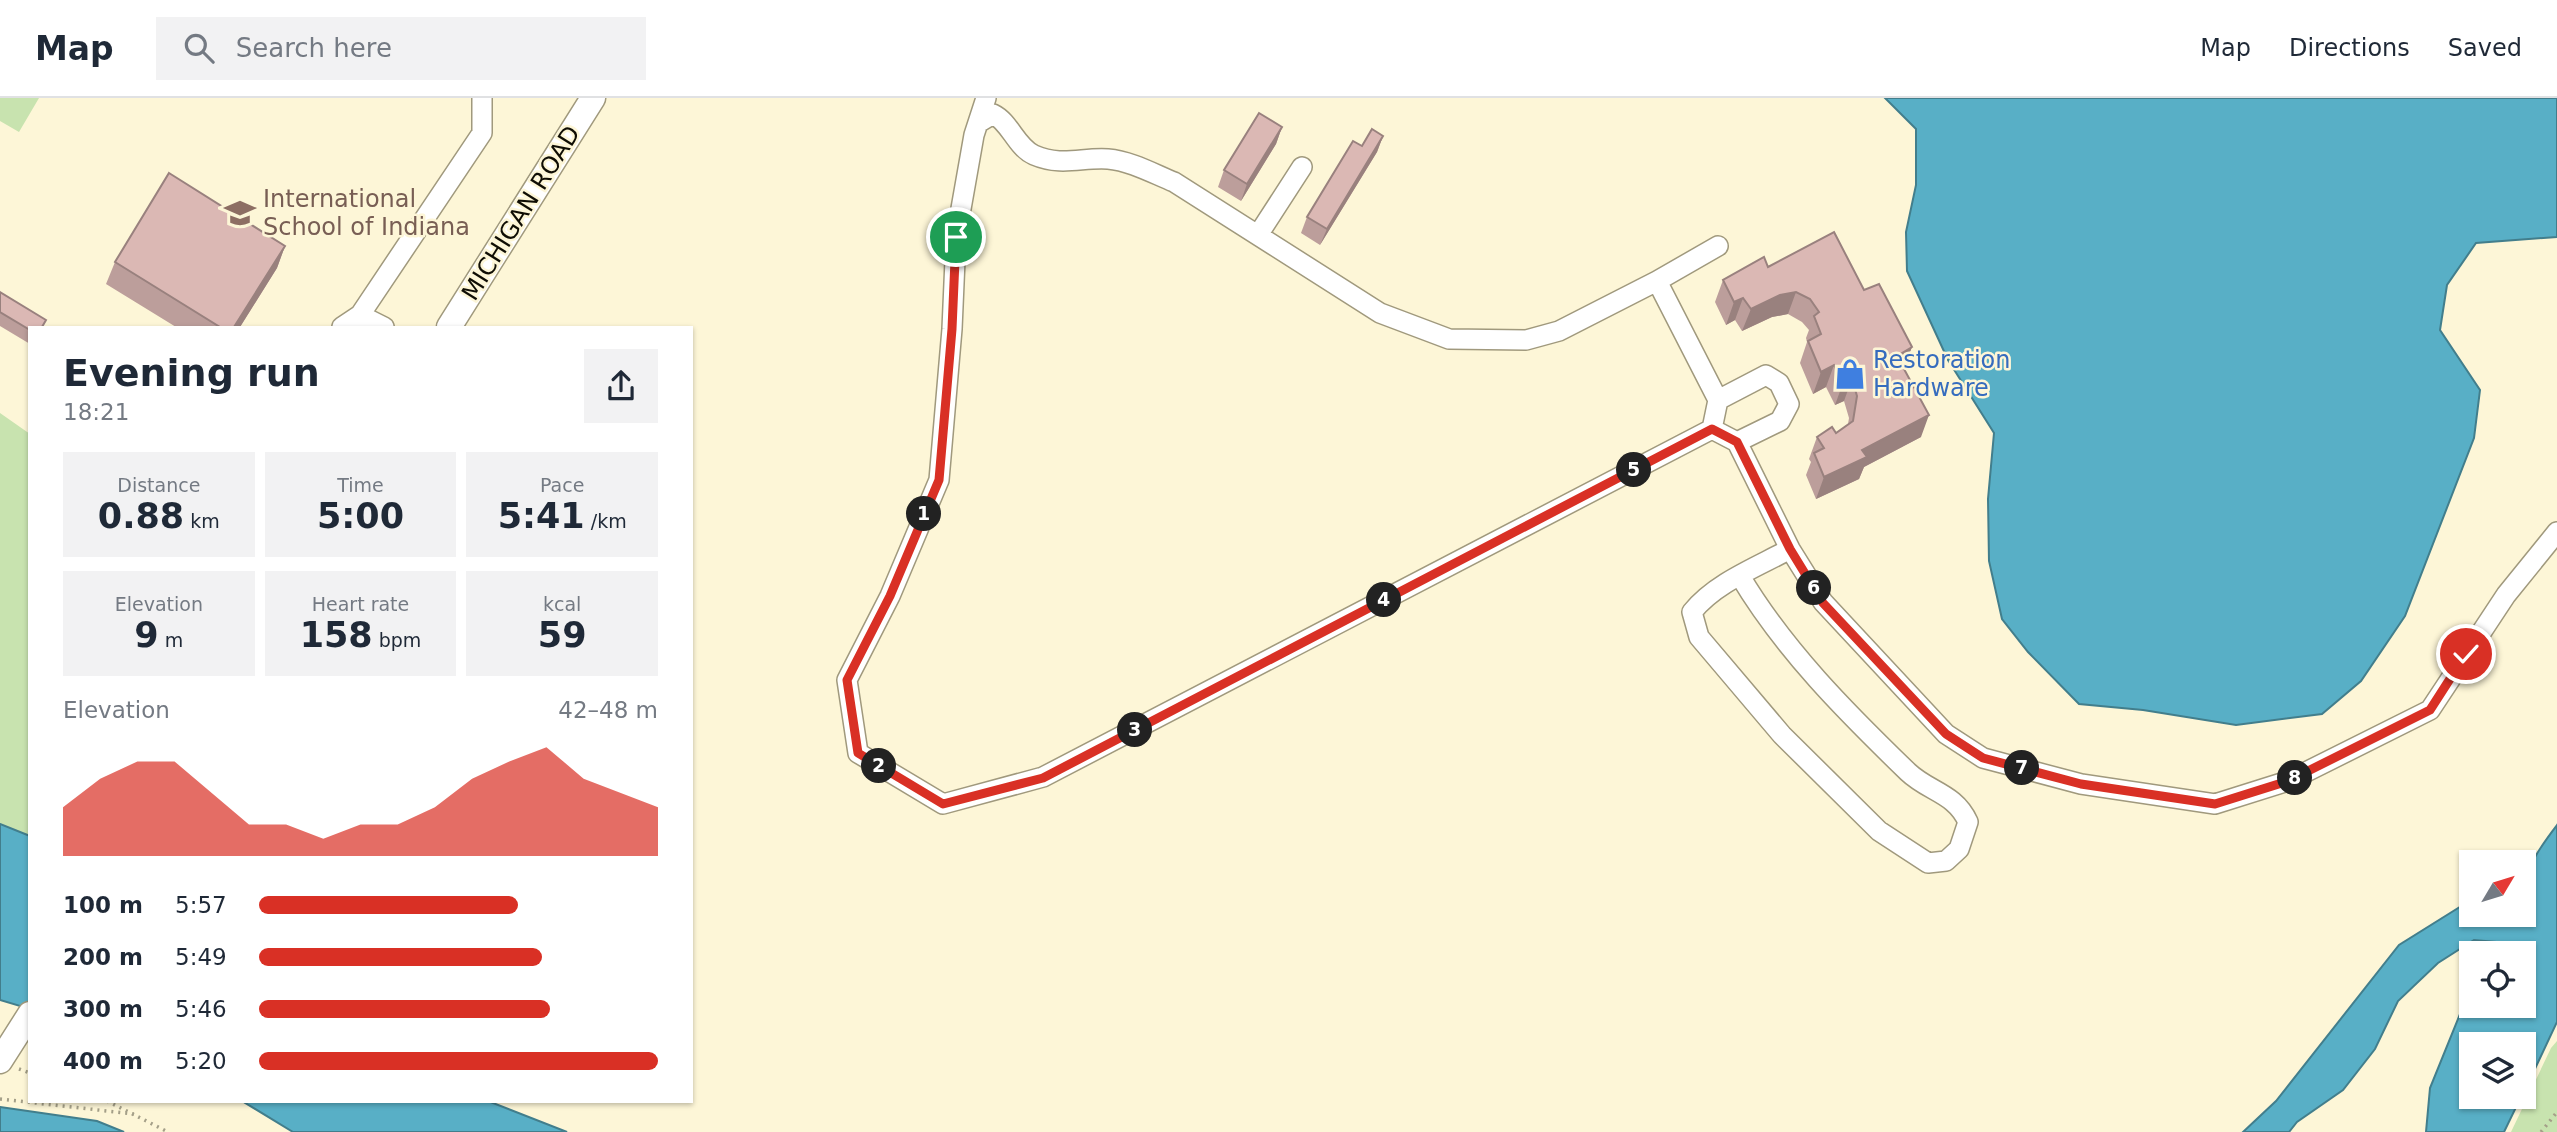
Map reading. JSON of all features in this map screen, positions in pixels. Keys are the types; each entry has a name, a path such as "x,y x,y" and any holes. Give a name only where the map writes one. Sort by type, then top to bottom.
{"main road":[{"name":"MICHIGAN ROAD","path":"450,326 593,98"},
{"path":"9,1065 15,1038 28,1017"}],"lane":[{"path":"344,326 360,315 482,133 482,98"},
{"path":"986,98 978,123 956,237 952,329 939,480 890,596 847,680 858,753 943,804 1043,778 1712,429"},
{"path":"995,98 1000,118 1016,140 1032,154 1056,162 1108,159 1140,168 1174,183 1380,313 1449,338 1526,340 1559,331 1657,281 1718,246"},
{"path":"978,123 993,114 1000,118"},
{"path":"1258,235 1302,167"},
{"path":"1657,281 1718,400 1712,429"},
{"path":"360,315 382,326"},
{"path":"1718,400 1766,375 1779,383 1789,404 1780,421 1737,442"},
{"path":"1712,429 1737,442 1790,549 1823,603 1946,734 1983,758 2081,784 2215,804 2288,781 2430,710 2506,595 2557,532"},
{"path":"1740,576 1767,621 1856,722 1911,775 1961,806 1968,822 1959,849 1946,861 1928,863 1879,831 1782,734 1699,637 1692,612 1703,599 1740,576 1790,549"}],"path":[{"path":"9,1065 28,1072"},
{"path":"0,1099 28,1102"},
{"path":"36,1103 134,1114"},
{"path":"111,1103 168,1132"},
{"path":"2541,1132 2557,1112"}],"green space":[{"path":"0,98 39,98 19,132 0,121"},
{"path":"0,413 28,433 28,835 0,824"},
{"path":"2557,1041 2557,1132 2511,1132 2522,1109 2536,1109 2536,1080"}],"water":[{"path":"1885,98 2557,98 2557,237 2476,243 2447,285 2440,330 2480,390 2474,438 2405,616 2361,681 2322,714 2236,725 2143,710 2079,704 2028,652 2002,619 1989,561 1988,499 1994,433 1948,360 1907,271 1906,232 1916,185 1916,129"},
{"path":"0,824 28,835 28,1008 0,1000"},
{"path":"2557,825 2557,1022 2536,1067 2536,1032 2459,1032 2459,1109 2515,1109 2504,1132 2426,1132 2430,1088 2459,1017 2536,1018 2536,941 2459,941 2459,950 2438,963 2398,1001 2375,1049 2343,1090 2297,1122 2289,1132 2243,1132 2276,1101 2399,945 2459,908 2459,928 2536,928 2536,855"},
{"path":"245,1103 493,1103 567,1132 293,1132"},
{"path":"0,1107 97,1121 124,1132 0,1132"}],"building":[{"path":"1259,113 1282,127 1247,184 1224,170"},
{"path":"1372,129 1383,136 1327,229 1307,217 1353,141 1362,146"},
{"path":"169,173 285,246 235,326 218,326 115,262"},
{"name":"Restoration Hardware","path":"1834,232 1864,290 1879,284 1912,347 1897,356 1929,415 1862,450 1867,457 1824,477 1814,453 1824,448 1817,437 1832,427 1836,433 1853,421 1857,396 1852,379 1843,383 1834,365 1821,372 1808,341 1821,334 1814,316 1819,312 1810,299 1796,292 1780,295 1751,309 1743,298 1734,302 1723,280 1764,257 1768,267"},
{"path":"0,292 46,320 43,326 28,326 28,329 0,312"}],"place":[{"name":"International School of Indiana","path":"240,213"},
{"name":"Restoration Hardware","path":"1850,374"}],"route":[{"path":"956,237 952,329 939,480 890,596 847,680 858,753 943,804 1043,778 1712,429 1737,442 1790,549 1823,603 1946,734 1983,758 2081,784 2215,804 2288,781 2430,710 2466,654"}]}
